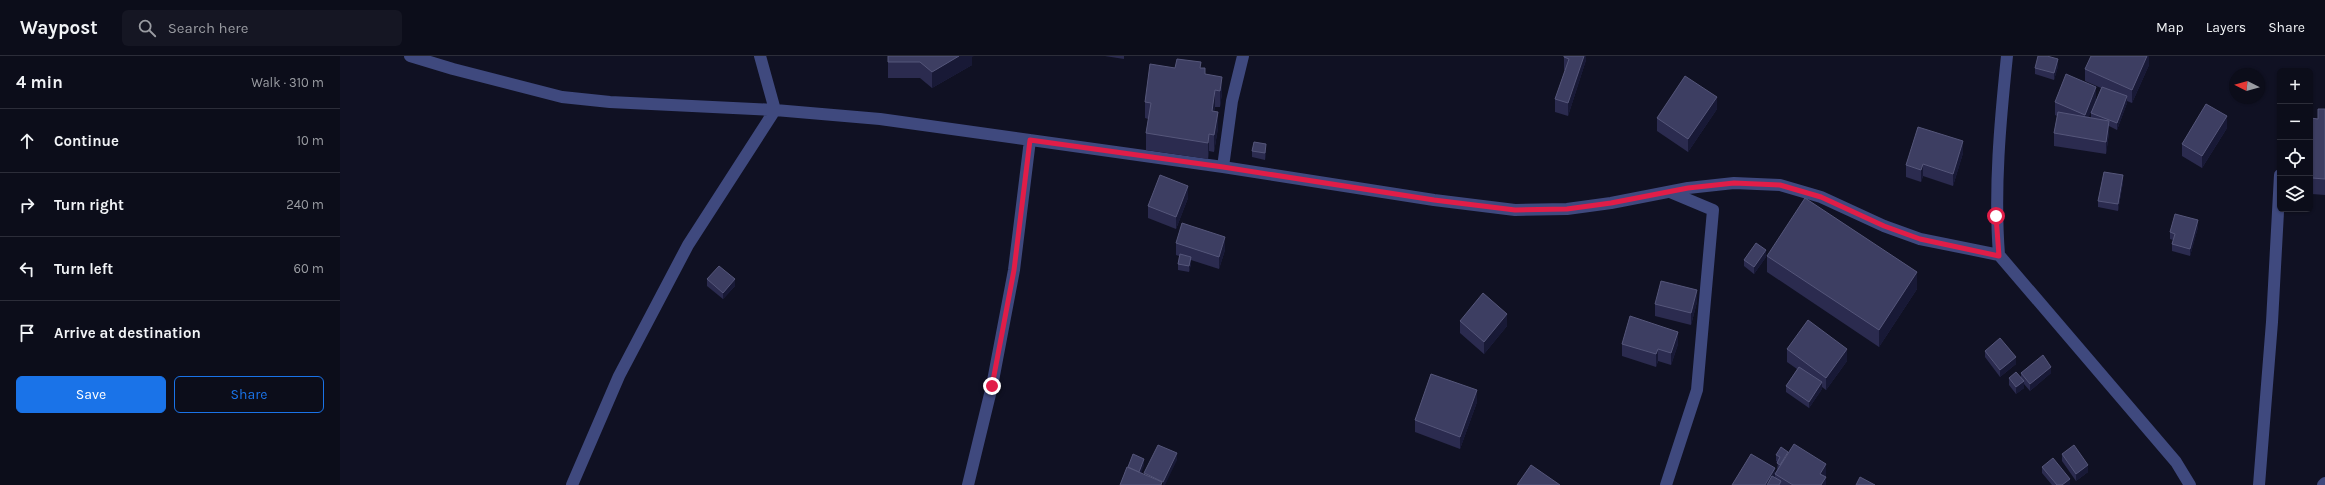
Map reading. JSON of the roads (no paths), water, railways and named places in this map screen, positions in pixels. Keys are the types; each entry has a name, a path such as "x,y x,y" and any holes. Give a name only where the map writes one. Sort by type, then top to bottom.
{"street":[{"path":"410,56 562,96 610,102 775,110 880,119 1223,167 1434,200 1515,210 1567,209 1734,183 1780,185 1821,197 1884,226 1920,239 1999,256"},
{"path":"572,485 619,376 688,245 775,110 760,56"},
{"path":"1223,167 1232,101 1243,56"},
{"path":"2006,56 1999,145 1996,216 1999,256 2176,462 2190,485"},
{"path":"968,485 992,386 1014,270 1030,140"},
{"path":"2259,485 2271,330 2280,176"},
{"path":"1666,485 1697,390 1713,210 1670,192"}]}
